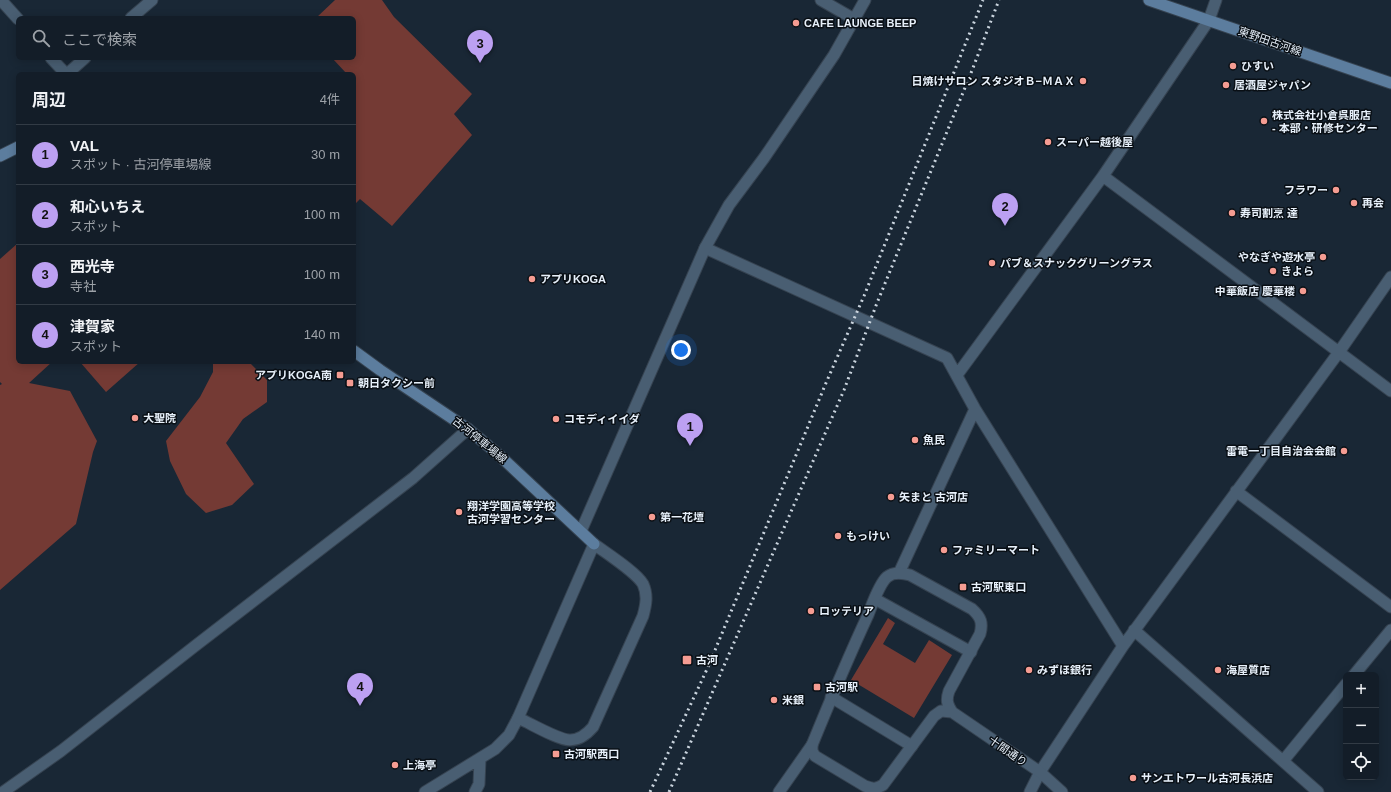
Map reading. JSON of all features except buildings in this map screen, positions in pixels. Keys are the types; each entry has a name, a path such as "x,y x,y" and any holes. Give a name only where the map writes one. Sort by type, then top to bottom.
{"main road":[{"name":"東野田古河線","path":"1149,0 1391,83"},
{"path":"0,156 16,148"},
{"name":"古河停車場線","path":"356,352 385,374 468,428 594,544"}],"street":[{"path":"1,0 16,17"},
{"path":"133,16 152,0"},
{"path":"821,0 854,19"},
{"path":"581,532 705,248 729,205 764,158 834,55 865,0"},
{"path":"956,374 1103,176 1209,20 1216,0"},
{"path":"54,60 64,72"},
{"path":"68,72 83,60"},
{"path":"1103,176 1391,391"},
{"path":"705,248 947,358 975,408 1123,646"},
{"path":"1030,792 1040,772 1134,630 1339,352 1391,277"},
{"path":"899,573 975,408"},
{"path":"3,792 61,751 413,478 468,428"},
{"path":"1236,491 1391,607"},
{"path":"425,792 495,749 509,734 518,718 594,544 643,584 646,595 646,603 643,616 593,727 586,735 570,740 562,738 518,718"},
{"path":"779,792 812,745 831,697 875,599 887,577 892,574 899,573 910,575 972,609 978,614 982,627 980,634 946,699 952,712 941,711 934,716 882,785 876,790 865,786 815,756 812,751 812,745"},
{"path":"875,599 971,652"},
{"path":"1134,630 1318,792"},
{"path":"1356,672 1391,630"},
{"path":"1282,761 1343,688"},
{"path":"831,697 912,746"},
{"name":"十間通り","path":"952,712 1040,772 1062,792"},
{"path":"475,792 479,784 480,759"}],"shaded area":[{"path":"335,0 382,0 394,17 472,94 454,114 472,135 392,226 360,199 356,203 356,72 345,72 334,60 356,60 356,16 318,16"},
{"path":"16,245 16,364 50,364 29,383 70,391 97,441 76,524 0,590 0,385 2,384 0,382 0,259"},
{"path":"82,364 138,364 106,392"},
{"path":"213,364 251,364 267,380 267,402 243,419 226,443 254,484 232,505 206,513 186,494 170,461 166,441 200,397 213,372"},
{"path":"888,618 895,623 883,644 915,663 929,640 952,655 914,718 851,680"}],"railway":[{"path":"650,792 708,667 826,383 864,296 983,0"},
{"path":"669,792 844,390 877,303 971,73 999,0"}],"place":[{"name":"CAFE LAUNGE BEEP","path":"796,23"},
{"name":"西光寺","path":"480,63"},
{"name":"ひすい","path":"1233,66"},
{"name":"日焼けサロン スタジオＢ−ＭＡＸ","path":"1083,81"},
{"name":"居酒屋ジャパン","path":"1226,85"},
{"name":"株式会社小倉呉服店 - 本部・研修センター","path":"1264,121"},
{"name":"スーパー越後屋","path":"1048,142"},
{"name":"フラワー","path":"1336,190"},
{"name":"再会","path":"1354,203"},
{"name":"寿司割烹 達","path":"1232,213"},
{"name":"和心いちえ","path":"1005,226"},
{"name":"やなぎや遊水亭","path":"1323,257"},
{"name":"パブ＆スナックグリーングラス","path":"992,263"},
{"name":"きよら","path":"1273,271"},
{"name":"アプリKOGA","path":"532,279"},
{"name":"中華飯店 慶華楼","path":"1303,291"},
{"name":"アプリKOGA南","path":"340,375"},
{"name":"朝日タクシー前","path":"350,383"},
{"name":"大聖院","path":"135,418"},
{"name":"コモディイイダ","path":"556,419"},
{"name":"魚民","path":"915,440"},
{"name":"VAL","path":"690,446"},
{"name":"雷電一丁目自治会会館","path":"1344,451"},
{"name":"矢まと 古河店","path":"891,497"},
{"name":"翔洋学園高等学校 古河学習センター","path":"459,512"},
{"name":"第一花壇","path":"652,517"},
{"name":"もっけい","path":"838,536"},
{"name":"ファミリーマート","path":"944,550"},
{"name":"古河駅東口","path":"963,587"},
{"name":"ロッテリア","path":"811,611"},
{"name":"古河","path":"687,660"},
{"name":"みずほ銀行","path":"1029,670"},
{"name":"海屋質店","path":"1218,670"},
{"name":"古河駅","path":"817,687"},
{"name":"米銀","path":"774,700"},
{"name":"津賀家","path":"360,706"},
{"name":"古河駅西口","path":"556,754"},
{"name":"上海亭","path":"395,765"},
{"name":"サンエトワール古河長浜店","path":"1133,778"}]}
